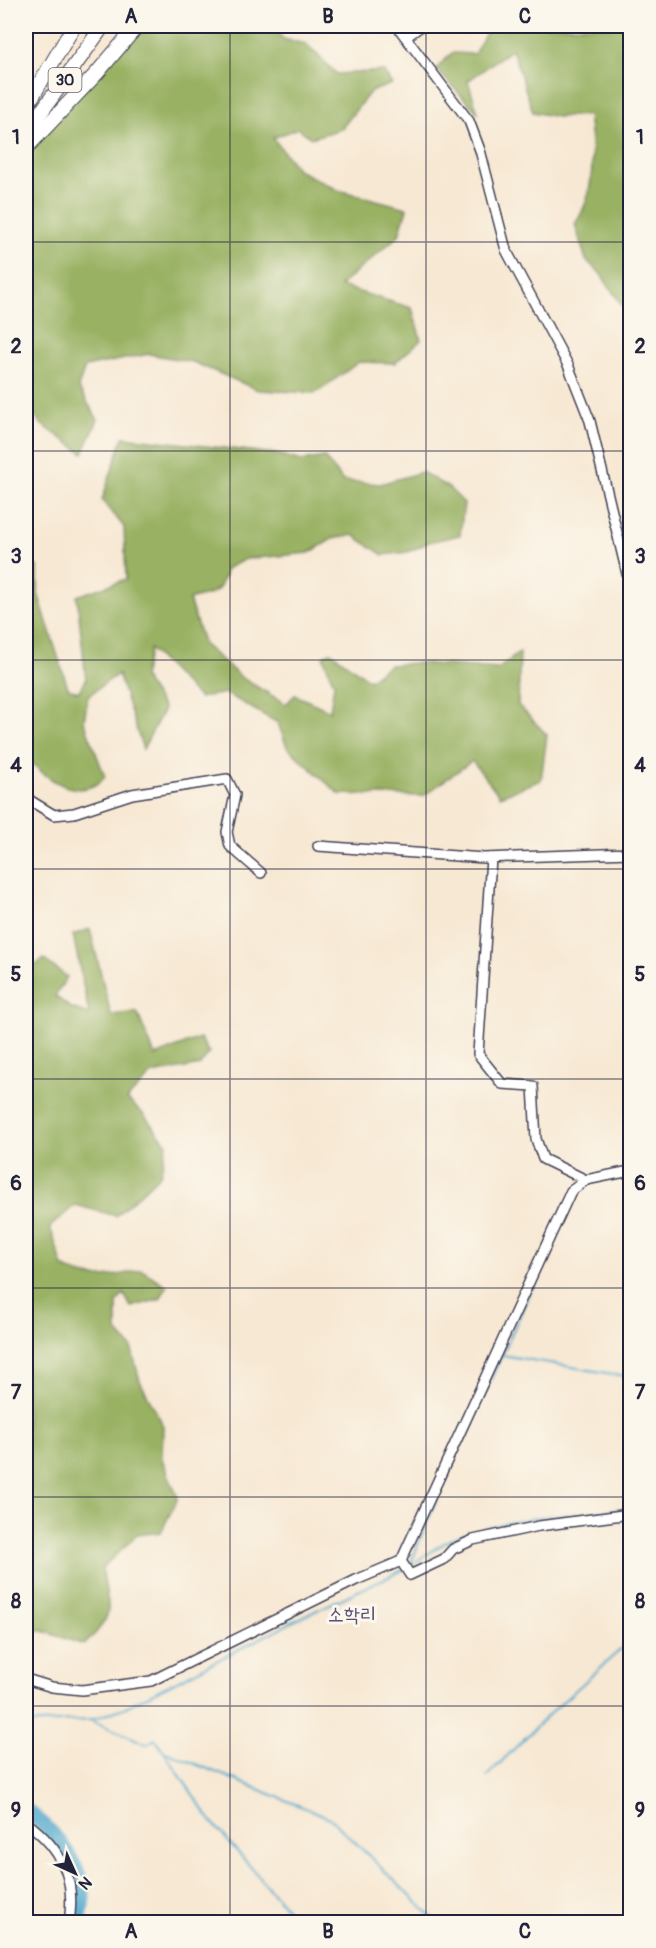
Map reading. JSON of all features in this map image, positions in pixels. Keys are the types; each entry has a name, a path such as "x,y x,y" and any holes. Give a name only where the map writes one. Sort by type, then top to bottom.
{"highway":[{"path":"26,107 74,26"},
{"name":"30","path":"26,121 95,26"},
{"name":"30","path":"26,133 103,26"},
{"path":"26,148 97,73 137,26"}],"street":[{"path":"397,26 469,121 483,159 506,250 568,364 580,392 590,421 630,586"},
{"path":"406,37 421,26"},
{"path":"26,798 54,815 74,813 132,794 227,779 235,795 227,832 230,846 261,873"},
{"path":"318,846 491,858 630,853"},
{"path":"491,858 478,1054 502,1084 534,1086 536,1139 543,1159 586,1180"},
{"path":"26,1679 52,1687 82,1690 151,1681 356,1580 401,1561 571,1191 586,1180 630,1171"},
{"path":"401,1561 410,1575 444,1559 453,1549 472,1540 539,1526 630,1514"},
{"path":"26,1822 41,1833 63,1864 70,1879 69,1923"}],"green space":[{"path":"130,26 274,26 283,39 306,44 337,74 383,71 392,84 370,92 341,129 311,138 298,128 273,138 298,170 338,190 407,208 399,235 340,286 412,308 421,340 395,363 359,362 316,393 258,390 193,362 149,354 85,367 78,387 98,420 83,453 41,424 30,410 26,411 26,153"},
{"path":"490,26 630,26 630,317 600,273 586,260 575,224 587,199 592,171 588,115 558,117 533,112 512,49 468,81 478,113 436,69 452,53 474,54"},
{"path":"123,437 277,454 302,461 324,457 343,481 380,484 422,472 449,488 464,503 460,535 429,542 408,552 383,555 353,535 332,539 309,553 246,559 227,568 221,584 214,592 189,600 204,645 242,678 286,704 295,695 330,711 334,684 323,656 331,652 369,680 389,665 417,663 498,669 520,652 518,705 547,735 541,780 500,796 472,761 423,796 339,794 287,747 278,723 225,693 199,698 150,649 143,677 164,709 143,749 118,674 88,696 84,721 105,777 95,785 74,788 63,785 43,773 26,757 26,561 38,567 38,594 68,688 78,692 86,680 77,596 126,579 124,527 102,500"},
{"path":"90,929 111,1015 137,1012 155,1056 200,1038 209,1053 200,1065 152,1074 127,1099 144,1115 167,1144 160,1175 116,1216 75,1205 50,1227 63,1267 93,1277 142,1270 167,1286 160,1299 131,1307 124,1294 117,1302 117,1331 131,1347 140,1381 163,1425 162,1459 178,1498 161,1532 137,1535 102,1568 108,1610 102,1625 84,1645 34,1628 26,1618 26,974 43,959 67,977 55,996 71,1008 89,1014 73,935"}],"waterway":[{"path":"613,1179 630,1176"},
{"path":"502,1355 554,1240"},
{"path":"410,1565 440,1491 502,1355 630,1377"},
{"path":"408,1567 454,1538 497,1525 541,1517 630,1508"},
{"path":"26,1724 90,1720 124,1708 298,1619 403,1570"},
{"path":"487,1776 546,1717 630,1641"},
{"path":"90,1720 147,1744 155,1739 211,1821 298,1922"},
{"path":"163,1751 330,1818 437,1922"},
{"path":"26,1810 52,1833 73,1863 83,1889 79,1922"},
{"path":"26,1917 30,1922"},
{"path":"71,1919 80,1917"},
{"path":"58,1922 66,1921"}],"district":[{"name":"소학리","path":"352,1614"}]}
